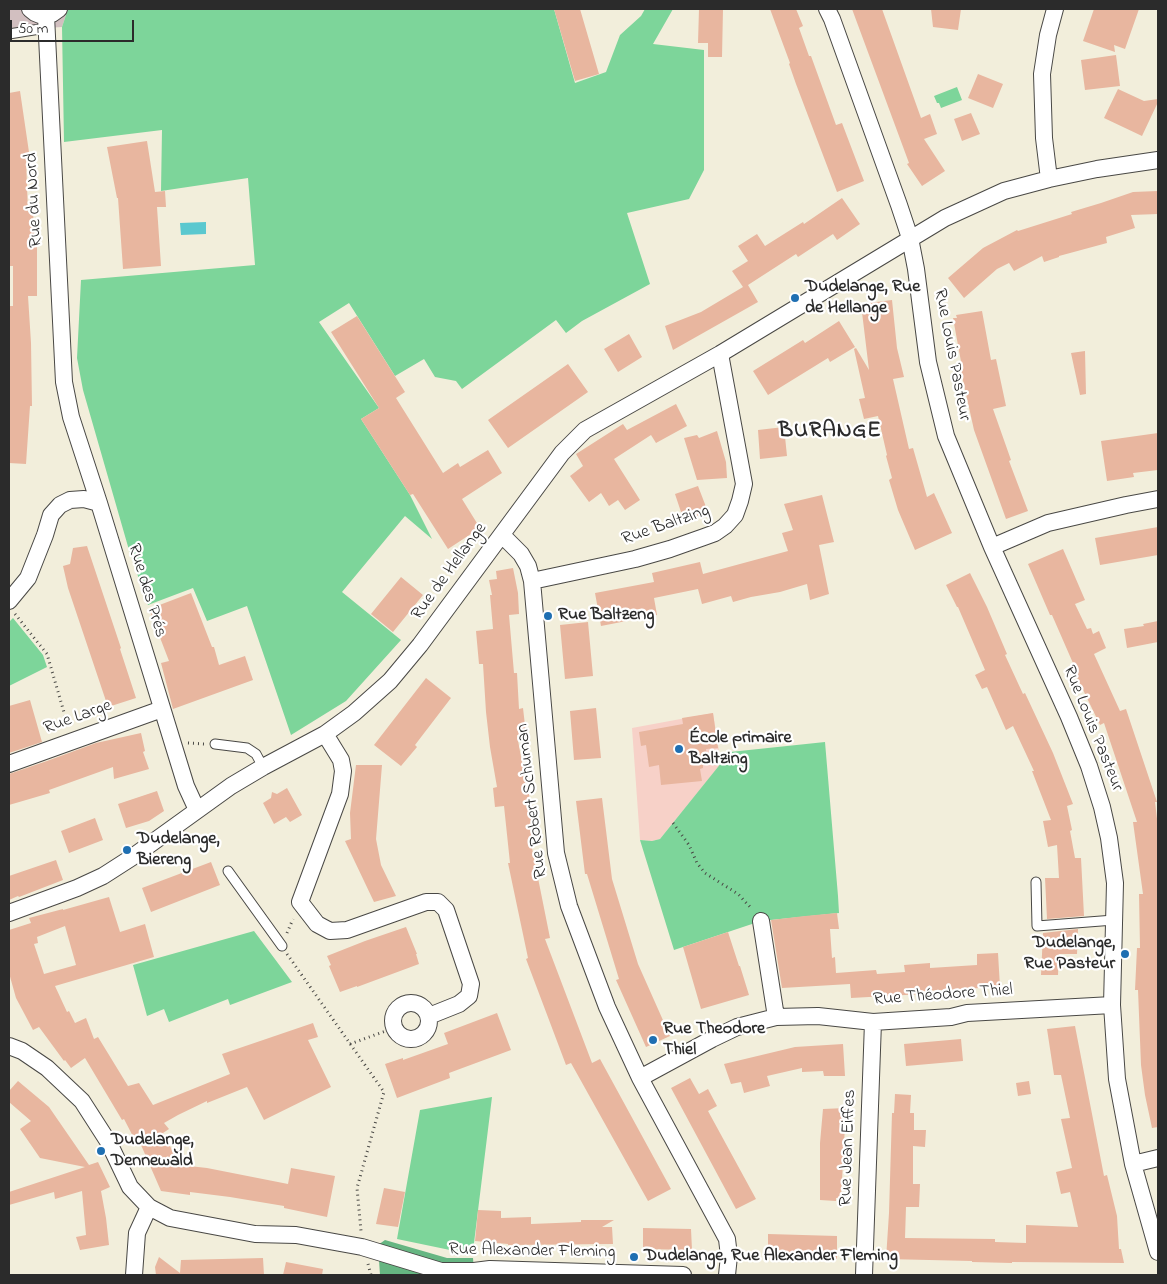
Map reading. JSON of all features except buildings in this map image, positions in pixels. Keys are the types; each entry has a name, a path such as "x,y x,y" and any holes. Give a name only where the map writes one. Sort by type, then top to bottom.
{"street":[{"path":"30,9 40,15 51,17"},
{"name":"Rue Louis Pasteur","path":"827,9 846,56 910,238 928,362 946,436 992,547 1090,766 1102,807 1109,838 1115,883 1112,1005 1117,1079 1132,1164 1158,1252"},
{"path":"1049,179 1044,138 1042,74 1048,35 1055,9"},
{"name":"Rue du Nord","path":"51,17 54,182 64,382"},
{"name":"Rue de Hellange","path":"9,913 77,888 103,876 232,786 262,767 325,734 354,713 390,681 420,646 562,453 585,430 720,354 945,218 1004,191 1097,169 1158,160"},
{"name":"Rue Baltzing","path":"532,581 635,559 670,549 714,532 735,516 744,484 720,354"},
{"name":"Rue des Prés","path":"64,382 71,417 186,786 197,810"},
{"path":"992,547 1048,523 1158,499"},
{"path":"11,607 28,578 45,536 51,515 60,505 70,500 99,503"},
{"name":"Rue Robert Schuman","path":"502,535 521,554 528,566 532,581 556,853 569,906 608,1007 640,1078 727,1238 729,1256 726,1275"},
{"name":"Rue Large","path":"9,764 162,709"},
{"path":"325,734 341,760 343,771 340,794 300,902 317,924 330,931 347,930 426,902 438,902 446,910 470,984 469,996 459,1004 429,1016"},
{"path":"761,921 776,1017"},
{"path":"406,1004 417,1004 429,1016 428,1028 425,1034 420,1037 408,1039 402,1037 394,1028 396,1011 406,1004"},
{"name":"Rue Théodore Thiel","path":"640,1078 737,1027 776,1017 818,1016 873,1022 951,1017 966,1013 1112,1005"},
{"name":"Rue Jean Eiffes","path":"864,1275 873,1022"},
{"name":"Rue Alexander Fleming","path":"9,1046 22,1051 47,1068 82,1102 109,1143 130,1187 149,1207 170,1218 255,1234 296,1235 362,1247 441,1271 498,1269 683,1275"},
{"path":"1132,1164 1158,1158"},
{"path":"134,1275 137,1233 149,1207"}],"lane":[{"path":"9,34 51,17"},
{"path":"215,744 246,748 256,754 262,767"},
{"path":"228,871 282,946"},
{"path":"1036,882 1037,926 1114,920"}],"path":[{"path":"11,607 47,654 72,741"},
{"path":"173,742 215,744"},
{"path":"673,823 689,845 697,863 705,873 738,894"},
{"path":"300,902 282,946 384,1092 357,1188 362,1247"},
{"path":"350,1044 394,1028"}],"shaded area":[{"path":"9,9 68,9 62,27 9,34"},
{"path":"713,713 721,764 660,839 652,841 640,840 632,728"}],"green space":[{"path":"68,9 554,9 575,83 606,72 620,35 641,16 645,9 673,9 653,44 704,50 704,170 689,199 627,213 650,284 582,321 566,333 556,320 462,389 456,381 435,377 424,359 395,376 349,303 319,322 379,408 361,419 410,495 432,539 405,516 342,592 401,640 346,701 291,735 247,606 207,621 193,588 148,605 129,550 83,390 77,358 81,280 255,265 248,178 161,191 162,130 64,142 62,27"},
{"path":"957,87 962,100 941,108 934,96"},
{"path":"13,618 43,655 47,667 9,686 9,622"},
{"path":"825,742 839,913 761,921 674,950 640,840 652,841 660,839 730,752"},
{"path":"254,931 292,982 230,1005 228,999 169,1022 164,1009 147,1016 133,965"},
{"path":"492,1097 473,1251 450,1250 397,1239 420,1110"},
{"path":"385,1240 447,1258 473,1258 474,1271 533,1275 380,1275 378,1245"}],"water":[{"path":"206,222 206,234 181,235 180,223"}],"place":[{"name":"Dudelange, Rue de Hellange","path":"795,298"},
{"name":"Rue Baltzeng","path":"548,616"},
{"name":"École primaire Baltzing","path":"679,749"},
{"name":"Dudelange, Biereng","path":"127,850"},
{"name":"Dudelange, Rue Pasteur","path":"1125,954"},
{"name":"Rue Theodore Thiel","path":"653,1040"},
{"name":"Dudelange, Dennewald","path":"101,1151"},
{"name":"Dudelange, Rue Alexander Fleming","path":"634,1257"}],"district":[{"name":"BURANGE","path":"830,432"}]}
